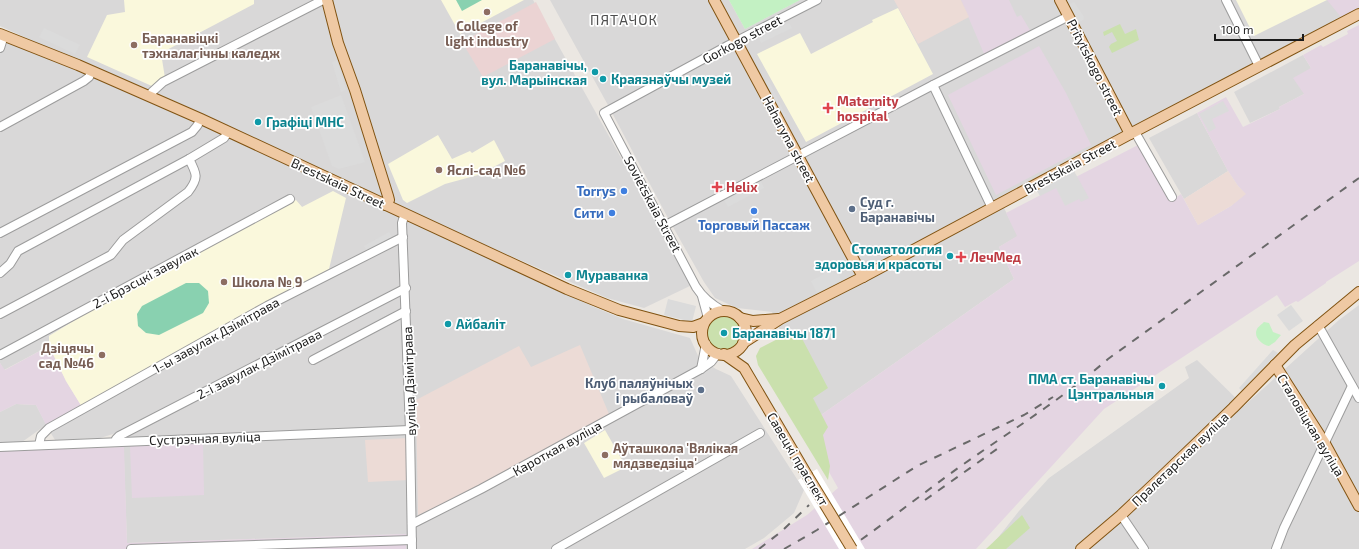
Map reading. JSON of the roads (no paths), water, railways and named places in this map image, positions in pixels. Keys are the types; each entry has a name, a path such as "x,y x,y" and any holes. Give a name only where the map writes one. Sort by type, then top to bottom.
{"main road":[{"path":"326,0 338,43 355,90 388,196 386,205"},
{"name":"Haharyna street","path":"714,0 863,277"},
{"name":"Pritytskogo street","path":"1060,0 1132,133"},
{"name":"Brestskaia Street","path":"743,343 780,319 863,277 1132,133 1359,14"},
{"name":"Brestskaia Street","path":"2,34 92,71 200,119 567,289 619,310 678,326 689,327 706,320"},
{"name":"Пралетарская вуліца","path":"1084,548 1121,515 1233,408 1295,344 1358,295"},
{"path":"723,311 730,312 740,318 744,323 746,330 743,343 734,352 721,354 711,350 704,342 703,328 706,320 715,313 723,311"},
{"name":"Brestskaia Street","path":"740,318 753,321 780,319"},
{"name":"Brestskaia Street","path":"678,326 704,342"},
{"name":"Савецкі праспект","path":"743,343 744,368"},
{"name":"Савецкі праспект","path":"721,354 744,368 852,549"},
{"name":"Сталовіцкая вуліца","path":"1275,365 1324,442 1359,506"}],"street":[{"path":"151,97 152,92 163,82 323,0"},
{"name":"Gorkogo street","path":"604,113 736,41 816,0"},
{"path":"1226,0 1259,66"},
{"path":"664,226 1069,16"},
{"path":"0,48 2,34"},
{"path":"0,127 84,81 89,77 92,71"},
{"path":"933,86 992,208"},
{"name":"Sovietskaia Street","path":"604,113 702,295 715,307 723,311"},
{"path":"0,233 192,132 200,119"},
{"path":"0,273 10,264 18,251 189,159 224,138 228,132"},
{"path":"1132,133 1172,197"},
{"path":"0,314 111,255 123,240 188,192 196,183 196,173 189,159"},
{"name":"2-і Брэсцкі завулак","path":"0,355 290,199"},
{"name":"вуліца Дзімітрава","path":"405,213 402,223 406,288 412,549"},
{"name":"1-ы завулак Дзімітрава","path":"39,445 40,436 49,428 267,306 404,236"},
{"name":"2-і завулак Дзімітрава","path":"116,442 116,439 119,436 406,288"},
{"name":"Sovietskaia Street","path":"702,295 706,320"},
{"path":"313,360 406,311"},
{"path":"1318,325 1359,398"},
{"path":"701,369 704,342"},
{"name":"Кароткая вуліца","path":"412,524 481,490 701,369 721,354"},
{"path":"1276,549 1284,528 1324,442 1352,386"},
{"name":"Сустрэчная вуліца","path":"0,447 410,430"},
{"path":"556,549 760,433"},
{"path":"1121,515 1144,549"},
{"path":"131,549 412,540"}],"railway":[{"path":"848,549 958,468 1053,402 1108,359 1359,178"},
{"path":"784,549 817,530 917,466 1024,415 1053,397"},
{"path":"925,500 997,449"},
{"path":"759,549 782,531 809,505"}],"place":[{"name":"College of light industry","path":"487,12"},
{"name":"Баранавіцкі тэхналагічны каледж","path":"134,45"},
{"name":"Баранавічы, вул. Марыінская","path":"595,72"},
{"name":"Краязнаўчы музей","path":"603,79"},
{"name":"Maternity hospital","path":"828,108"},
{"name":"Графіці МНС","path":"258,122"},
{"name":"Яслі-сад №6","path":"439,170"},
{"name":"Helix","path":"717,187"},
{"name":"Torrys","path":"624,191"},
{"name":"Суд г. Баранавічы","path":"852,209"},
{"name":"Торговый Пассаж","path":"754,211"},
{"name":"Сити","path":"612,213"},
{"name":"Стоматология здоровья и красоты","path":"950,256"},
{"name":"ЛечМед","path":"961,257"},
{"name":"Мураванка","path":"568,275"},
{"name":"Школа № 9","path":"224,282"},
{"name":"Айбаліт","path":"448,324"},
{"name":"Баранавічы 1871","path":"724,333"},
{"name":"Дзіцячы сад №46","path":"102,355"},
{"name":"ПМА ст. Баранавічы Цэнтральныя","path":"1162,386"},
{"name":"Клуб паляўнічых і рыбаловаў","path":"701,390"},
{"name":"Аўташкола 'Вялікая мядзведзіца'","path":"605,455"}],"district":[{"name":"ПЯТАЧОК","path":"624,20"}]}
